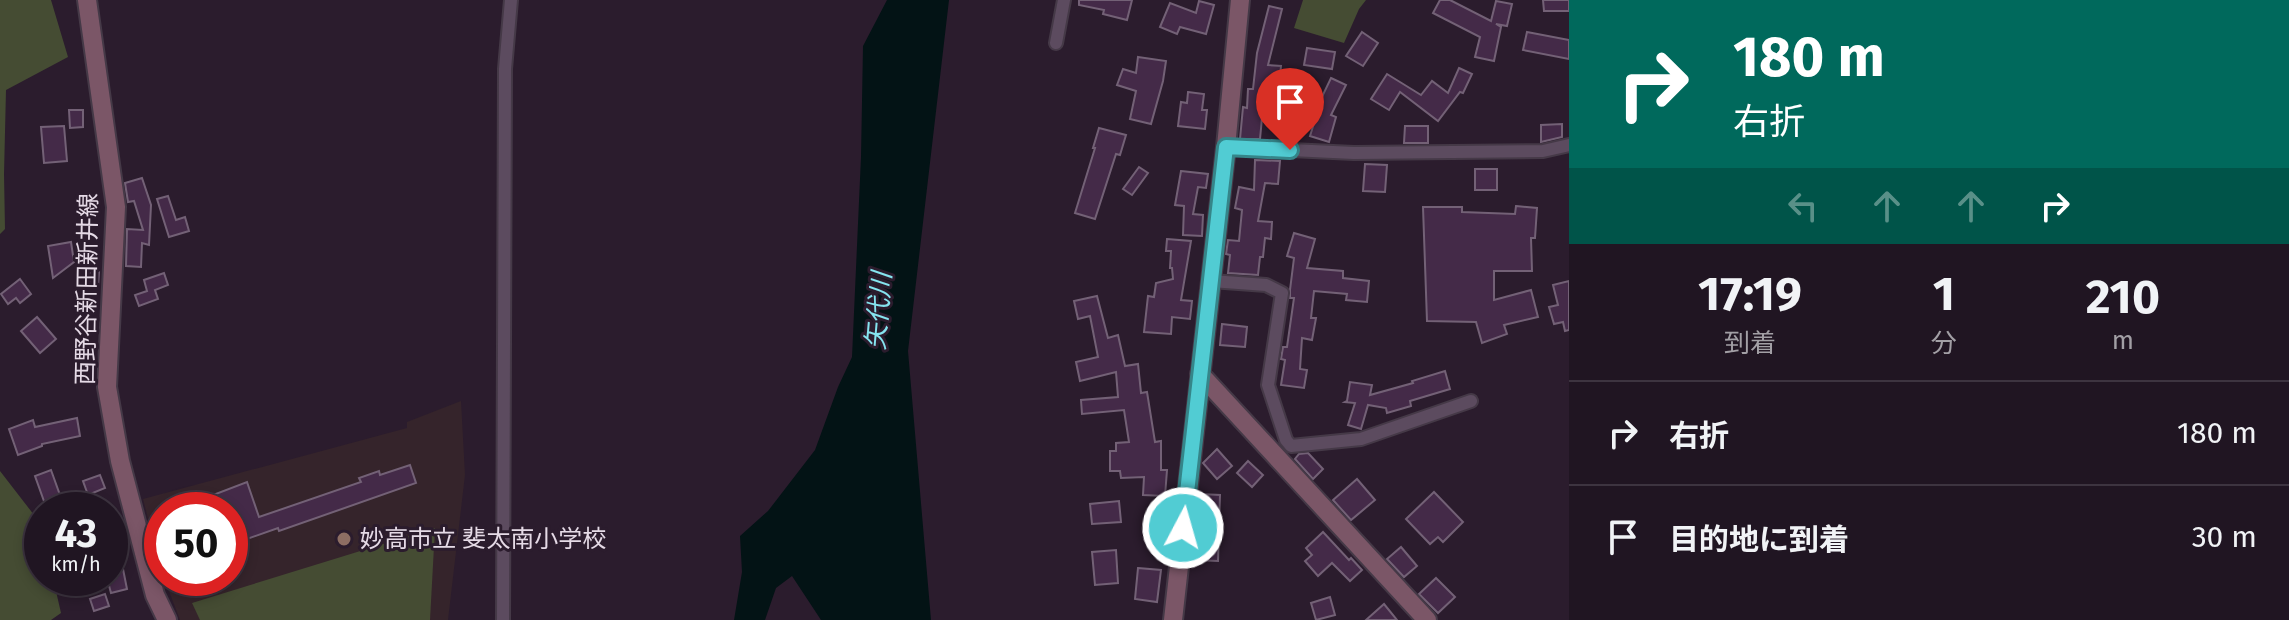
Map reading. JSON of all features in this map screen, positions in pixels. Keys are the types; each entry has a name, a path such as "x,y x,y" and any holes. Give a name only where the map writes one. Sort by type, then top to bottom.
{"main road":[{"name":"西野谷新田新井線","path":"87,0 116,207 107,387 120,461 155,595 167,620"},
{"path":"1173,620 1240,0"},
{"path":"1200,374 1284,452 1427,620"}],"street":[{"path":"503,620 505,69 511,0"},
{"path":"1056,43 1064,0"},
{"path":"1226,147 1354,153 1543,151 1569,145"},
{"path":"1211,281 1266,285 1282,293 1268,385 1286,440 1284,452 1361,439 1471,401"}],"shaded area":[{"name":"妙高市立 斐太南小学校","path":"461,401 465,475 448,620 180,620 171,596 248,596 248,492 169,492 407,428 407,422"}],"green space":[{"path":"0,0 51,0 68,57 6,90 5,229 0,234"},
{"path":"1303,0 1366,0 1344,43 1294,28"},
{"path":"0,471 24,502 24,596 57,596 61,613 51,620 0,620"},
{"path":"435,528 430,620 200,620 192,603 215,596 248,596 248,586"}],"water":[{"name":"矢代川","path":"887,0 949,0 908,351 931,620 821,620 792,576 776,588 765,620 734,620 742,572 740,536 768,511 815,450 852,357 863,46"}],"building":[{"path":"1079,0 1132,0 1127,20 1103,14 1104,10 1079,5"},
{"path":"1440,0 1450,0 1491,21 1496,1 1512,4 1507,26 1496,24 1501,27 1494,61 1475,57 1480,37 1433,13"},
{"path":"1543,0 1569,0 1569,11 1544,11"},
{"path":"1199,1 1214,5 1206,34 1180,27 1177,34 1160,27 1170,3 1196,13"},
{"path":"1269,6 1282,9 1268,65 1281,66 1279,87 1276,87 1275,100 1268,100 1260,139 1240,139 1243,107 1247,108 1248,89 1253,89 1257,53"},
{"path":"1362,32 1378,43 1363,66 1346,56"},
{"path":"1527,32 1569,40 1569,59 1523,50"},
{"path":"1307,48 1335,52 1332,69 1304,65"},
{"path":"1138,57 1166,61 1151,124 1130,119 1136,91 1117,85 1123,69 1136,73"},
{"path":"1459,68 1472,74 1463,93 1460,92 1438,121 1400,92 1389,110 1371,99 1387,74 1421,95 1432,81 1448,93"},
{"path":"1331,78 1346,85 1331,115 1336,117 1329,142 1310,136 1319,103"},
{"path":"1188,92 1204,94 1202,110 1207,110 1205,129 1178,126 1181,102 1187,103"},
{"path":"69,110 83,110 83,127 70,128"},
{"path":"1562,124 1562,137 1541,142 1541,125"},
{"path":"64,126 67,161 44,163 41,127"},
{"path":"1405,126 1428,126 1428,143 1404,143"},
{"path":"1099,128 1126,135 1120,155 1116,154 1095,219 1075,213"},
{"path":"1255,160 1280,161 1278,184 1265,183 1258,221 1272,222 1271,239 1265,238 1258,275 1228,273 1228,240 1239,241 1242,210 1235,208 1239,187 1254,190"},
{"path":"1365,164 1387,165 1385,192 1363,191"},
{"path":"1139,167 1148,173 1132,195 1123,189"},
{"path":"1475,169 1497,169 1497,190 1475,190"},
{"path":"1181,171 1208,174 1206,188 1198,187 1193,214 1203,215 1202,236 1183,235 1184,206 1175,205"},
{"path":"142,178 151,205 149,245 142,243 141,267 126,266 127,229 143,230 134,201 128,202 125,183"},
{"path":"168,196 176,220 185,217 189,231 169,237 157,199"},
{"path":"1516,206 1537,208 1535,238 1531,238 1532,271 1494,271 1494,300 1531,290 1538,317 1504,325 1507,334 1482,343 1476,322 1427,321 1423,207 1462,207 1462,212 1515,214"},
{"path":"1294,233 1315,239 1307,268 1343,271 1343,278 1369,281 1367,302 1346,300 1347,294 1314,291 1311,318 1316,318 1312,340 1302,338 1300,369 1307,370 1304,388 1281,385 1285,360 1281,359 1283,347 1287,347 1294,298 1290,298 1290,290 1294,258 1287,256"},
{"path":"1167,239 1191,241 1181,300 1192,301 1190,319 1172,317 1171,334 1144,332 1148,296 1154,297 1156,283 1173,279 1171,251 1166,251"},
{"path":"71,242 74,262 53,278 48,246"},
{"path":"91,272 99,272 98,287 83,287 84,278"},
{"path":"164,273 168,285 155,290 158,299 139,306 135,295 147,291 144,280"},
{"path":"20,279 31,294 20,303 16,298 8,304 1,294"},
{"path":"1569,281 1569,330 1565,331 1563,322 1554,324 1549,307 1558,305 1553,285"},
{"path":"1097,296 1108,338 1118,335 1125,366 1138,364 1141,393 1147,392 1155,442 1161,441 1161,470 1167,470 1165,496 1143,495 1144,477 1121,478 1120,471 1110,471 1110,451 1116,451 1116,443 1129,442 1124,410 1082,414 1081,400 1118,397 1116,372 1080,381 1076,362 1098,357 1090,316 1078,319 1074,301"},
{"path":"37,317 56,339 40,353 21,331"},
{"path":"1222,324 1247,327 1245,347 1220,345"},
{"path":"1445,371 1450,389 1410,401 1411,406 1387,413 1386,408 1368,405 1361,429 1348,425 1355,403 1345,402 1350,382 1372,385 1370,395"},
{"path":"77,418 80,436 42,444 18,455 9,429 33,420 35,427"},
{"path":"1217,449 1232,466 1217,479 1203,463"},
{"path":"1308,453 1323,469 1313,479 1295,459 1299,454"},
{"path":"1248,461 1263,475 1252,487 1237,473"},
{"path":"410,465 416,483 279,531 278,528 248,539 248,492 221,492 247,482 259,517 361,482 359,478 379,471 380,475"},
{"path":"51,470 59,492 41,492 35,476"},
{"path":"100,475 105,488 87,492 83,481"},
{"path":"1357,479 1375,500 1351,520 1333,500"},
{"path":"1434,492 1463,522 1443,542 1438,537 1430,544 1406,519"},
{"path":"1199,494 1220,495 1218,561 1192,560"},
{"path":"1119,501 1121,522 1092,524 1090,504"},
{"path":"1323,532 1362,570 1350,581 1332,563 1318,576 1305,561 1312,555 1306,548"},
{"path":"1401,547 1417,566 1404,577 1387,559"},
{"path":"1116,550 1118,583 1095,585 1092,552"},
{"path":"1138,568 1161,570 1157,602 1135,599"},
{"path":"1436,578 1455,597 1438,613 1419,594"},
{"path":"106,596 109,606 94,611 90,599"},
{"path":"1330,597 1335,615 1316,620 1311,603"},
{"path":"1384,604 1397,620 1366,620"}],"place":[{"name":"妙高市立 斐太南小学校","path":"344,539"}],"route":[{"path":"1183,528 1226,147 1290,150"}]}
